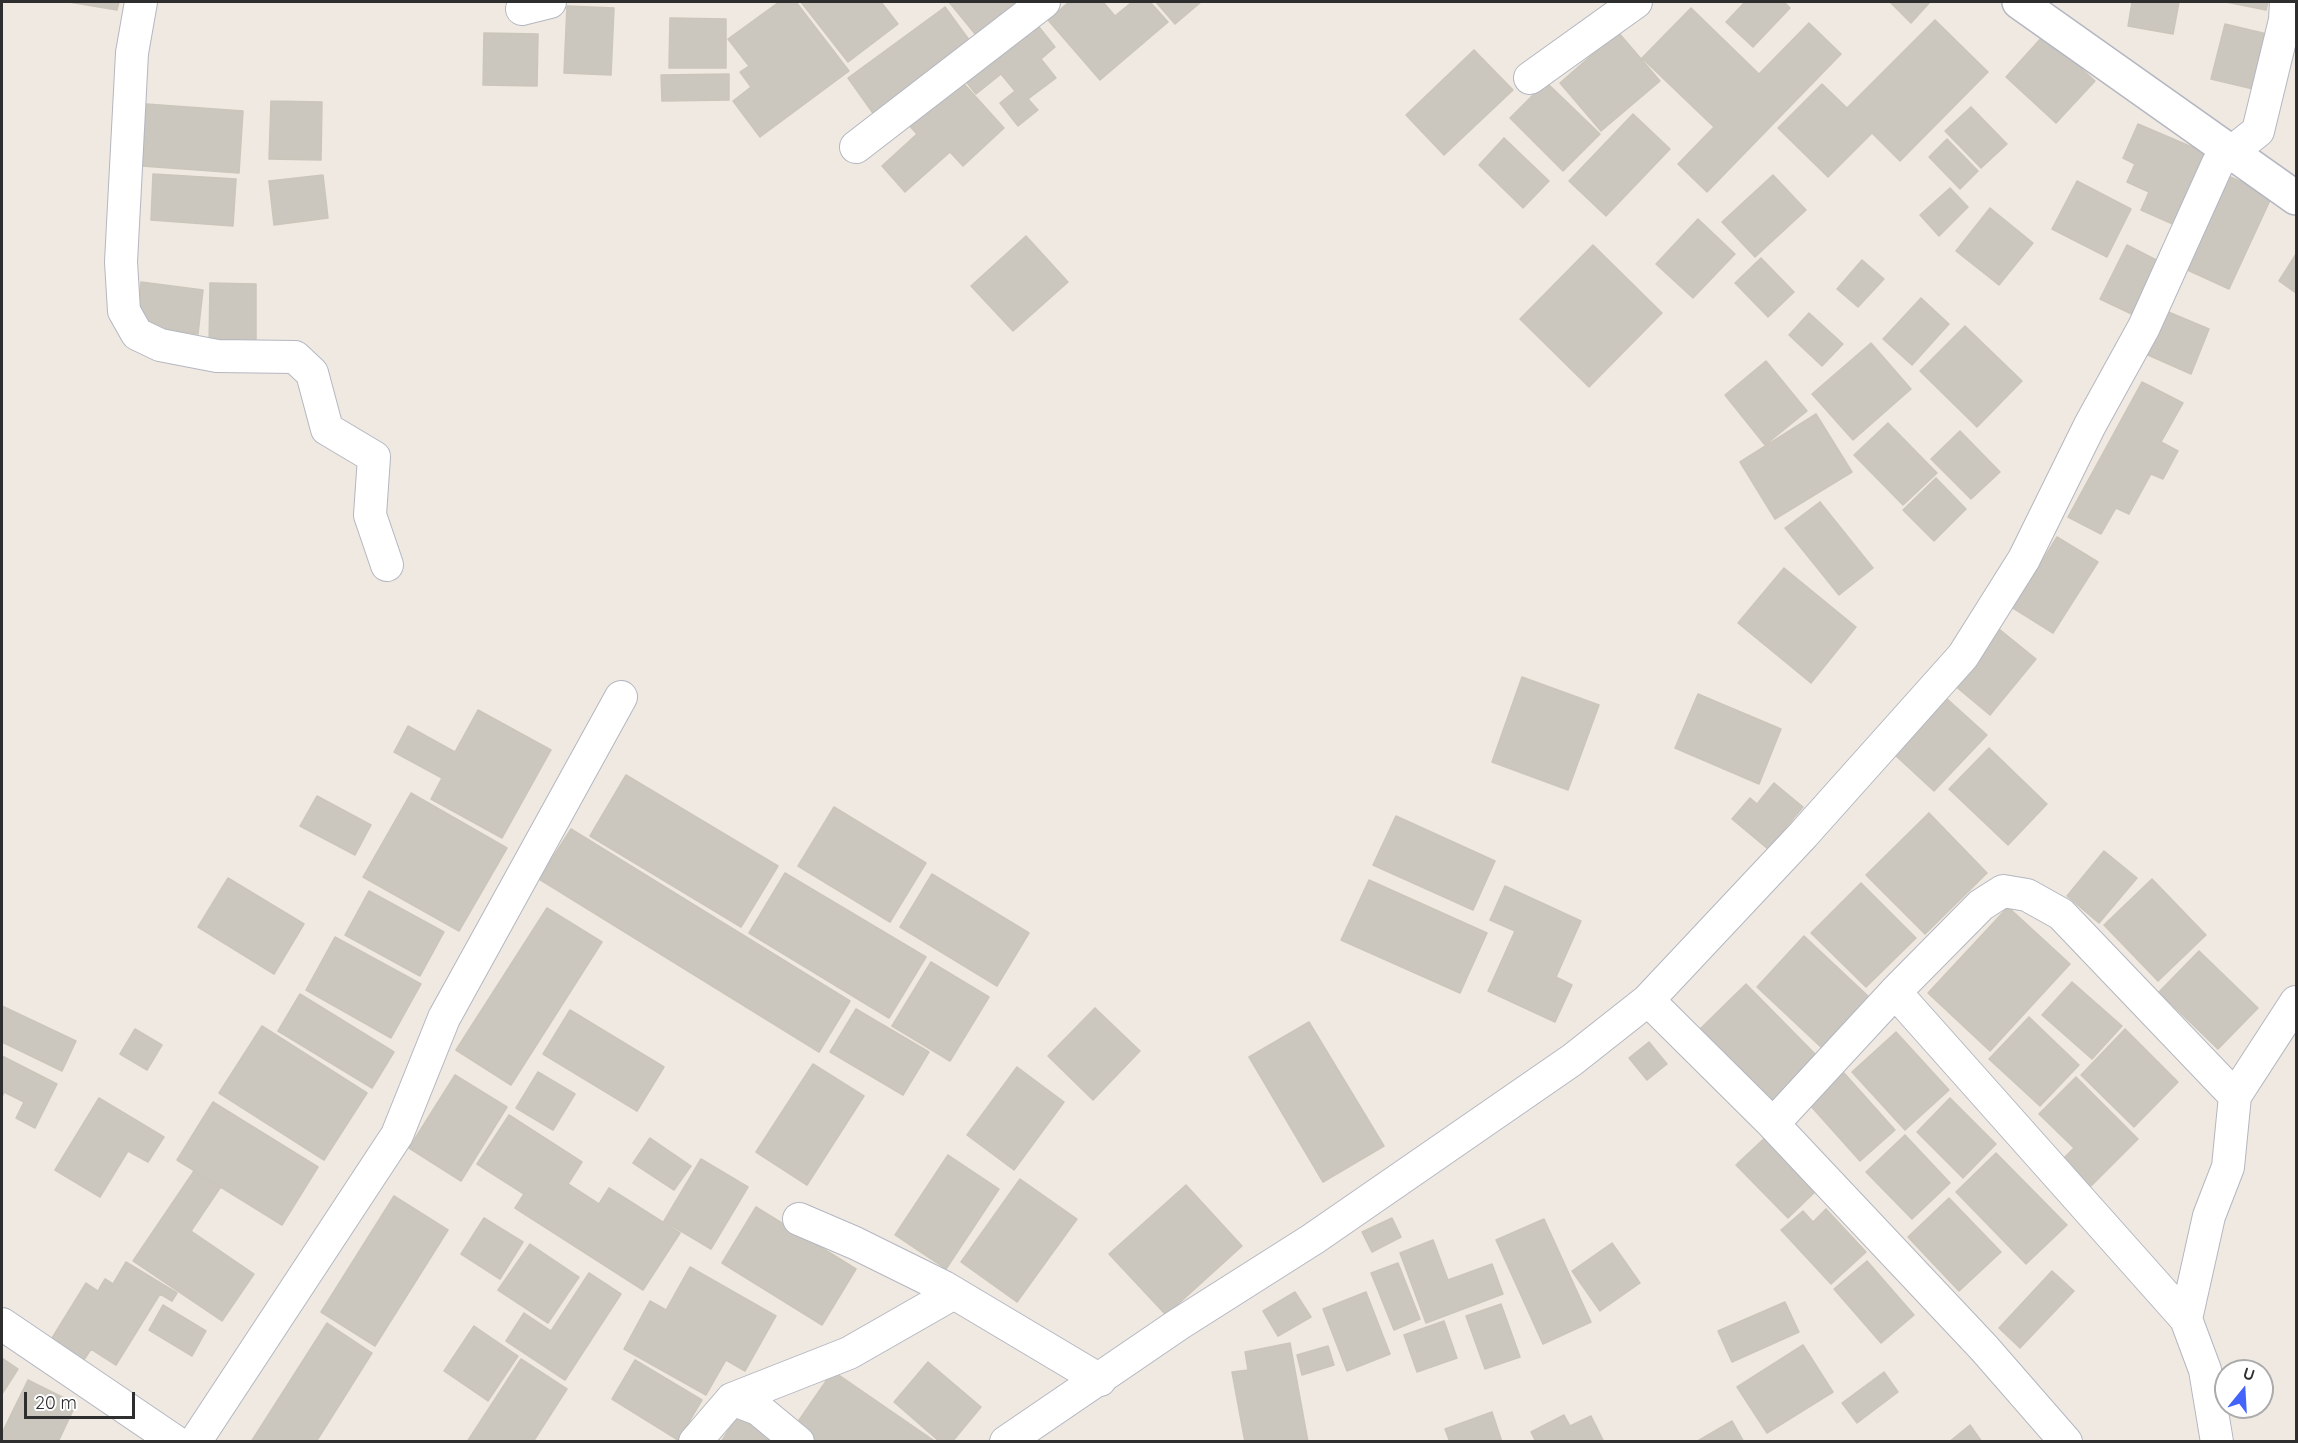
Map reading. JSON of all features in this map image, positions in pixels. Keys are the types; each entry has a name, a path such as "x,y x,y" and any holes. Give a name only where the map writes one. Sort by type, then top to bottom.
{"street":[{"path":"141,2 132,53 121,262 124,311 137,334 160,345 217,356 295,357 312,373 327,429 374,457 370,515 387,566"},
{"path":"856,147 1044,2"},
{"path":"1530,78 1636,2"},
{"path":"2019,2 2296,198"},
{"path":"1006,1442 1179,1324 1313,1239 1572,1060 1647,1000 1803,835 1963,656 2024,559 2090,425 2144,327 2218,163 2258,131 2284,20 2286,2"},
{"path":"195,1442 397,1135 444,1018 621,697"},
{"path":"1773,1124 1895,992 1981,905 2003,891 2027,896 2061,914 2235,1096"},
{"path":"1895,992 2186,1319 2205,1370 2217,1442"},
{"path":"1647,1000 1773,1124 1984,1347 2066,1442"},
{"path":"2186,1319 2210,1216 2228,1167 2235,1096 2296,1002"},
{"path":"799,1219 855,1243 954,1293 1100,1380"},
{"path":"695,1442 732,1399 849,1353 954,1293"},
{"path":"2,1324 176,1442"},
{"path":"732,1399 758,1409 798,1442"}],"building":[{"path":"69,2 119,2 117,10"},
{"path":"779,2 796,2 849,71 760,137 733,101 751,87 740,72 749,66 728,39"},
{"path":"801,2 881,2 898,24 848,62"},
{"path":"949,2 1040,2 985,46"},
{"path":"1069,2 1103,2 1115,16 1132,2 1150,2 1168,22 1100,80 1048,20"},
{"path":"1156,2 1201,2 1175,24"},
{"path":"1745,2 1784,2 1790,8 1753,47 1726,22"},
{"path":"1890,2 1930,2 1911,23"},
{"path":"2132,2 2179,2 2173,34 2128,26"},
{"path":"2226,2 2268,2 2266,10"},
{"path":"567,6 614,8 611,75 564,73"},
{"path":"945,7 978,52 880,123 848,78"},
{"path":"1691,8 1759,74 1809,23 1841,54 1707,192 1678,164 1714,127 1642,58"},
{"path":"1031,17 1055,47 1041,59 1056,78 1028,99 1038,110 1018,126 1000,103 1015,91 1001,74 976,94 959,73"},
{"path":"670,18 726,19 726,68 669,68"},
{"path":"1935,20 1988,72 1900,161 1872,133 1828,177 1778,128 1822,84 1847,108"},
{"path":"2225,24 2267,34 2253,89 2211,79"},
{"path":"1618,32 1660,81 1601,131 1560,83"},
{"path":"484,33 538,34 537,86 483,85"},
{"path":"2044,35 2095,81 2056,123 2006,77"},
{"path":"1474,50 1513,90 1444,155 1406,115"},
{"path":"729,74 729,100 662,101 661,75"},
{"path":"956,75 1004,128 963,166 950,152 905,192 882,166 917,134 905,121"},
{"path":"1546,82 1600,134 1563,171 1510,118"},
{"path":"271,101 322,102 321,160 269,159"},
{"path":"146,104 243,111 239,173 142,166"},
{"path":"1971,107 2007,144 1981,168 1945,131"},
{"path":"1633,114 1670,149 1606,216 1569,181"},
{"path":"2138,124 2206,153 2175,225 2141,210 2149,192 2127,182 2135,164 2123,158"},
{"path":"1504,138 1549,181 1523,208 1479,165"},
{"path":"1947,139 1978,171 1960,189 1929,157"},
{"path":"153,174 236,179 233,226 151,220"},
{"path":"2224,174 2272,196 2229,289 2181,267"},
{"path":"323,175 328,218 274,225 269,181"},
{"path":"1773,175 1806,210 1755,257 1722,222"},
{"path":"2077,181 2131,209 2107,257 2052,229"},
{"path":"1950,188 1968,207 1939,236 1920,215"},
{"path":"1990,208 2033,243 1999,285 1956,251"},
{"path":"1698,219 1735,254 1693,298 1656,264"},
{"path":"1026,236 1068,282 1013,331 971,286"},
{"path":"1593,245 1662,313 1589,387 1520,319"},
{"path":"2127,245 2164,264 2138,317 2100,299"},
{"path":"2296,254 2296,293 2279,281"},
{"path":"1761,258 1794,292 1768,317 1735,283"},
{"path":"1862,260 1884,279 1858,307 1837,289"},
{"path":"141,282 203,290 198,334 136,326"},
{"path":"210,283 256,284 256,348 209,348"},
{"path":"1921,298 1949,324 1912,365 1883,339"},
{"path":"2166,311 2209,329 2191,374 2148,355"},
{"path":"1809,313 1843,344 1822,366 1789,335"},
{"path":"1965,326 2022,381 1977,427 1920,371"},
{"path":"1871,343 1911,389 1853,440 1812,394"},
{"path":"1766,361 1807,411 1765,445 1725,395"},
{"path":"2142,382 2183,403 2161,442 2178,451 2163,479 2151,474 2129,514 2116,508 2101,534 2068,517"},
{"path":"1816,414 1852,472 1775,519 1740,462"},
{"path":"1888,423 1937,473 1903,505 1854,455"},
{"path":"1960,431 2000,472 1971,499 1931,459"},
{"path":"1936,478 1966,509 1934,541 1903,510"},
{"path":"1820,502 1873,568 1839,595 1785,528"},
{"path":"2057,537 2098,562 2053,633 2013,608"},
{"path":"1784,568 1856,627 1811,683 1738,623"},
{"path":"1999,629 2036,659 1990,715 1954,685"},
{"path":"1522,677 1599,705 1568,790 1492,762"},
{"path":"1698,694 1781,729 1759,784 1675,748"},
{"path":"1946,698 1987,735 1934,791 1894,754"},
{"path":"478,710 551,750 502,838 431,799 442,778 394,752 408,726 455,752"},
{"path":"1989,748 2047,804 2008,845 1949,789"},
{"path":"626,775 778,866 741,927 590,836"},
{"path":"1774,783 1803,807 1768,849 1732,819 1750,798 1757,804"},
{"path":"411,793 507,848 459,931 363,877"},
{"path":"317,796 371,825 355,855 300,826"},
{"path":"834,807 926,863 890,922 798,866"},
{"path":"1929,813 1987,873 1925,934 1866,875"},
{"path":"1396,816 1495,861 1473,910 1373,865"},
{"path":"571,829 850,1001 819,1052 539,879"},
{"path":"2104,851 2137,878 2099,923 2067,896"},
{"path":"785,873 926,957 889,1018 749,933"},
{"path":"932,874 1029,933 997,986 900,927"},
{"path":"228,878 304,924 274,974 198,927"},
{"path":"2152,879 2206,935 2158,981 2104,925"},
{"path":"1369,880 1487,933 1460,993 1341,940"},
{"path":"1861,883 1916,938 1866,987 1811,933"},
{"path":"1505,886 1581,921 1556,977 1572,985 1555,1022 1488,991 1515,931 1490,920"},
{"path":"369,891 444,932 420,976 345,935"},
{"path":"2008,907 2070,964 1990,1051 1928,993"},
{"path":"547,908 602,942 511,1085 456,1050"},
{"path":"1804,936 1869,997 1822,1048 1757,987"},
{"path":"335,937 421,984 391,1038 306,990"},
{"path":"2199,951 2258,1008 2218,1049 2159,992"},
{"path":"931,962 989,997 950,1061 892,1026"},
{"path":"2072,982 2122,1026 2092,1059 2042,1015"},
{"path":"1746,984 1819,1058 1768,1108 1695,1034"},
{"path":"300,994 394,1052 372,1088 278,1031"},
{"path":"2,1006 76,1041 62,1071 2,1042"},
{"path":"1095,1008 1140,1051 1093,1100 1048,1056"},
{"path":"856,1009 929,1052 903,1095 830,1052"},
{"path":"570,1010 664,1067 637,1111 543,1054"},
{"path":"2029,1017 2079,1065 2040,1106 1989,1059"},
{"path":"1309,1022 1384,1146 1323,1182 1249,1057"},
{"path":"262,1026 367,1093 324,1160 219,1093"},
{"path":"135,1029 162,1045 147,1070 120,1054"},
{"path":"2125,1029 2178,1082 2134,1127 2081,1075"},
{"path":"1896,1032 1949,1090 1905,1130 1852,1072"},
{"path":"1649,1042 1667,1064 1647,1080 1629,1058"},
{"path":"2,1056 57,1084 35,1128 16,1118 24,1102 4,1092 2,1097"},
{"path":"813,1064 864,1096 807,1185 756,1152"},
{"path":"1017,1067 1064,1102 1014,1170 967,1135"},
{"path":"538,1072 575,1094 553,1130 516,1108"},
{"path":"1844,1073 1895,1130 1860,1161 1809,1104"},
{"path":"455,1075 507,1107 461,1181 409,1148"},
{"path":"2076,1077 2138,1139 2086,1191 2059,1163 2074,1148 2039,1114"},
{"path":"99,1098 164,1137 148,1162 128,1151 100,1197 55,1170"},
{"path":"1950,1098 1996,1144 1963,1178 1917,1132"},
{"path":"213,1102 318,1167 282,1225 177,1160"},
{"path":"509,1115 582,1162 568,1184 599,1204 609,1188 680,1233 643,1290 515,1208 524,1194 477,1164"},
{"path":"1769,1134 1820,1187 1788,1218 1736,1165"},
{"path":"1905,1135 1950,1183 1912,1219 1866,1172"},
{"path":"650,1138 691,1166 674,1190 633,1163"},
{"path":"1996,1153 2067,1225 2026,1264 1956,1192"},
{"path":"948,1155 999,1189 946,1269 895,1235"},
{"path":"701,1159 748,1187 711,1249 664,1221"},
{"path":"194,1171 220,1188 191,1231 254,1274 222,1321 133,1261"},
{"path":"1020,1179 1077,1219 1017,1302 961,1262"},
{"path":"1186,1185 1242,1246 1166,1315 1109,1254"},
{"path":"394,1196 448,1230 375,1346 321,1312"},
{"path":"1949,1198 2001,1252 1959,1291 1908,1237"},
{"path":"756,1207 856,1269 822,1325 722,1263"},
{"path":"1826,1209 1866,1252 1831,1284 1781,1230 1803,1211 1813,1222"},
{"path":"484,1218 523,1242 500,1279 461,1254"},
{"path":"1392,1218 1401,1237 1372,1252 1362,1232"},
{"path":"1544,1219 1591,1322 1543,1344 1496,1240"},
{"path":"1433,1240 1448,1280 1492,1264 1503,1294 1426,1323 1400,1253"},
{"path":"1612,1243 1640,1283 1600,1311 1572,1271"},
{"path":"530,1244 579,1277 548,1323 498,1290"},
{"path":"1867,1261 1914,1315 1881,1343 1834,1289"},
{"path":"126,1262 177,1293 172,1301 160,1294 116,1365 91,1349 82,1363 49,1343 86,1283 98,1291 105,1279 113,1284"},
{"path":"1398,1263 1420,1319 1394,1330 1371,1273"},
{"path":"690,1267 776,1316 745,1371 726,1360 706,1395 624,1349 650,1301 666,1310"},
{"path":"2052,1271 2074,1291 2020,1348 1999,1328"},
{"path":"589,1273 621,1294 565,1380 506,1341 524,1313 551,1331"},
{"path":"1295,1292 1311,1317 1278,1336 1263,1311"},
{"path":"1366,1292 1390,1354 1347,1371 1323,1309"},
{"path":"1785,1302 1799,1332 1732,1362 1718,1331"},
{"path":"1501,1304 1520,1357 1485,1369 1466,1316"},
{"path":"163,1305 206,1331 192,1356 149,1330"},
{"path":"1444,1321 1457,1358 1417,1372 1404,1335"},
{"path":"327,1323 372,1353 316,1442 251,1442"},
{"path":"474,1326 518,1356 488,1401 444,1371"},
{"path":"1290,1343 1308,1442 1245,1442 1232,1372 1248,1370 1245,1352"},
{"path":"1803,1345 1833,1392 1767,1433 1737,1387"},
{"path":"1328,1346 1334,1365 1302,1375 1297,1355"},
{"path":"2,1358 18,1369 2,1394"},
{"path":"521,1359 567,1389 533,1442 467,1442"},
{"path":"635,1360 702,1400 678,1440 612,1399"},
{"path":"928,1362 981,1407 952,1442 940,1442 894,1402"},
{"path":"833,1371 936,1442 817,1442 795,1426"},
{"path":"1884,1372 1898,1392 1857,1423 1842,1403"},
{"path":"28,1380 76,1404 58,1442 2,1442 2,1433"},
{"path":"740,1412 785,1442 721,1442"},
{"path":"1492,1412 1502,1442 1450,1442 1445,1429"},
{"path":"1564,1415 1570,1426 1591,1416 1604,1442 1536,1442 1531,1432"},
{"path":"1732,1421 1744,1442 1696,1442"},
{"path":"1970,1425 1982,1442 1949,1442"}]}
